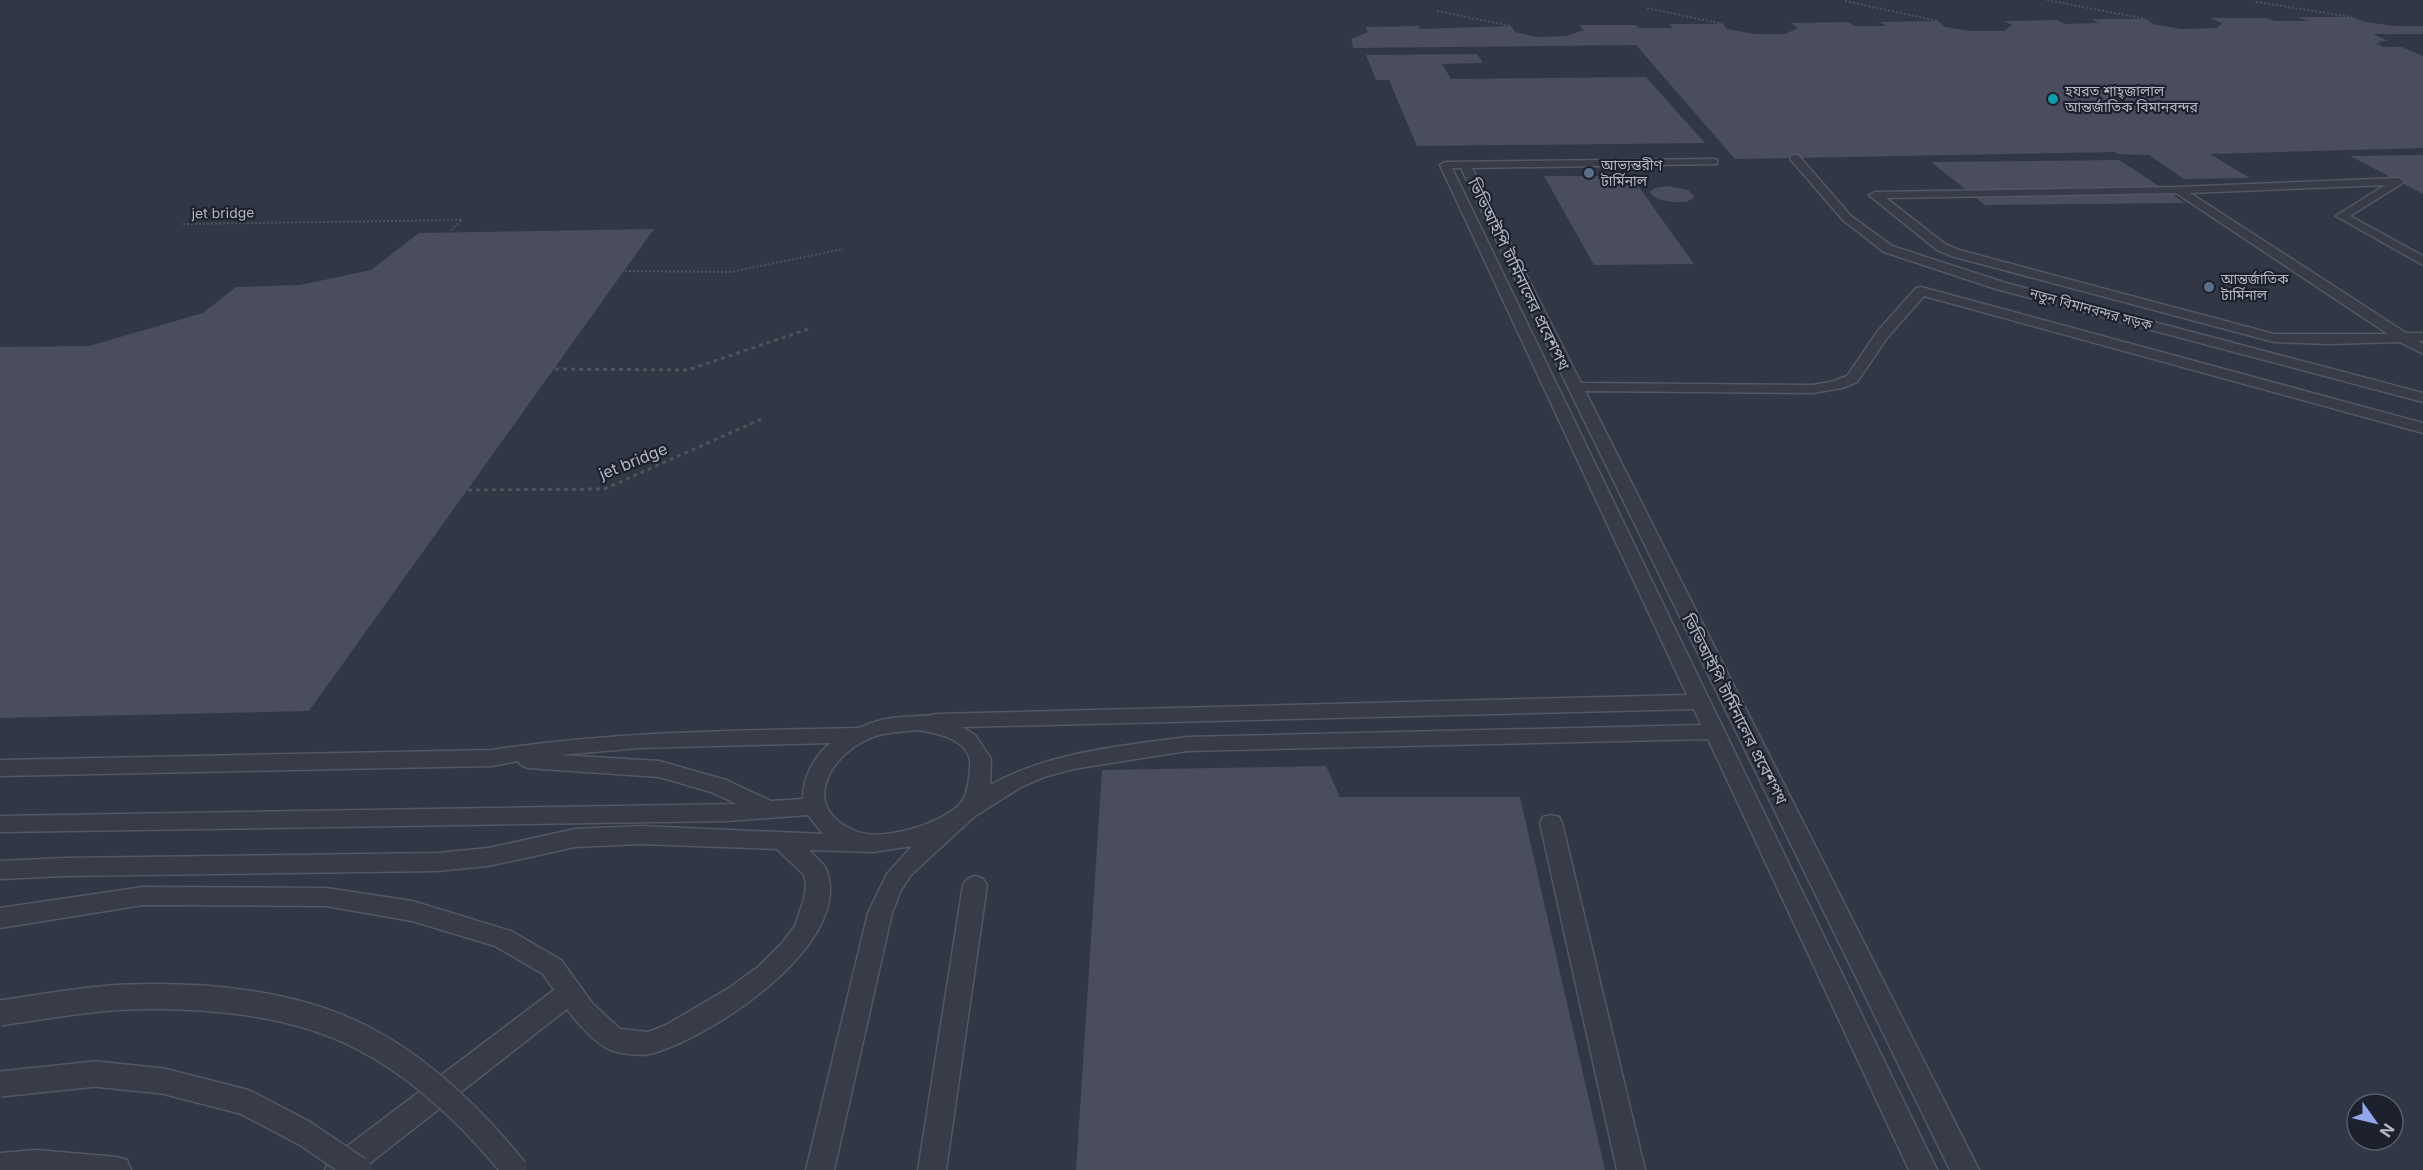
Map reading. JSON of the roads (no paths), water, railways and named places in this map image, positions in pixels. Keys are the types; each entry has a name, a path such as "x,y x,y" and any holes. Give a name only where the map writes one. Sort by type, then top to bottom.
{"lane":[{"name":"নতুন বিমানবন্দর সড়ক","path":"1795,158 1847,218 1888,249 2001,286 2423,398"},
{"path":"1465,165 1713,162"},
{"name":"ভিভিআইপি টার্মিনালের প্রবেশপথ","path":"1923,1170 1445,165 1465,165 1965,1170"},
{"path":"2423,261 2342,216 2398,181 2178,190 1875,195 1941,247 1966,256 2274,338 2297,340 2423,337"},
{"path":"2178,190 2423,350"},
{"path":"1575,387 1813,389 1837,385 1852,379 1882,335 1921,291 2423,428"},
{"path":"868,843 843,837 824,824 814,806 813,787 820,767 836,749 858,735 896,723 1701,702"},
{"path":"820,1170 875,931 890,887 907,864 953,824 967,808 978,788 981,768 975,750 962,735 941,726 916,722"},
{"path":"0,870 64,867 437,862 488,857 575,838 641,836 896,843 923,836 947,824 967,808 1002,787 1035,772 1087,758 1187,744 1714,732"},
{"path":"492,758 561,747 639,741 858,735"},
{"path":"0,768 492,758 614,764 659,769 718,786 770,810"},
{"path":"0,824 481,815 658,815 814,806"},
{"path":"1551,823 1631,1170"},
{"path":"0,918 143,896 326,897 412,912 502,938 552,967 583,1011 614,1040 648,1043 675,1033 738,996 767,974 791,950 804,932 812,915 818,885 815,871 795,850 782,841"},
{"path":"932,1170 975,885"},
{"path":"338,1170 571,992"},
{"path":"0,1013 127,997 196,999 286,1009 360,1037 429,1081 464,1114 514,1170"},
{"path":"0,1084 95,1074 163,1081 245,1102 304,1133 359,1170"},
{"path":"0,1166 36,1163 117,1170"}],"place":[{"name":"হযরত শাহ্‌জালাল আন্তর্জাতিক বিমানবন্দর","path":"2053,99"},
{"name":"আভ্যন্তরীণ টার্মিনাল","path":"1589,173"},
{"name":"আন্তর্জাতিক টার্মিনাল","path":"2209,287"}]}
